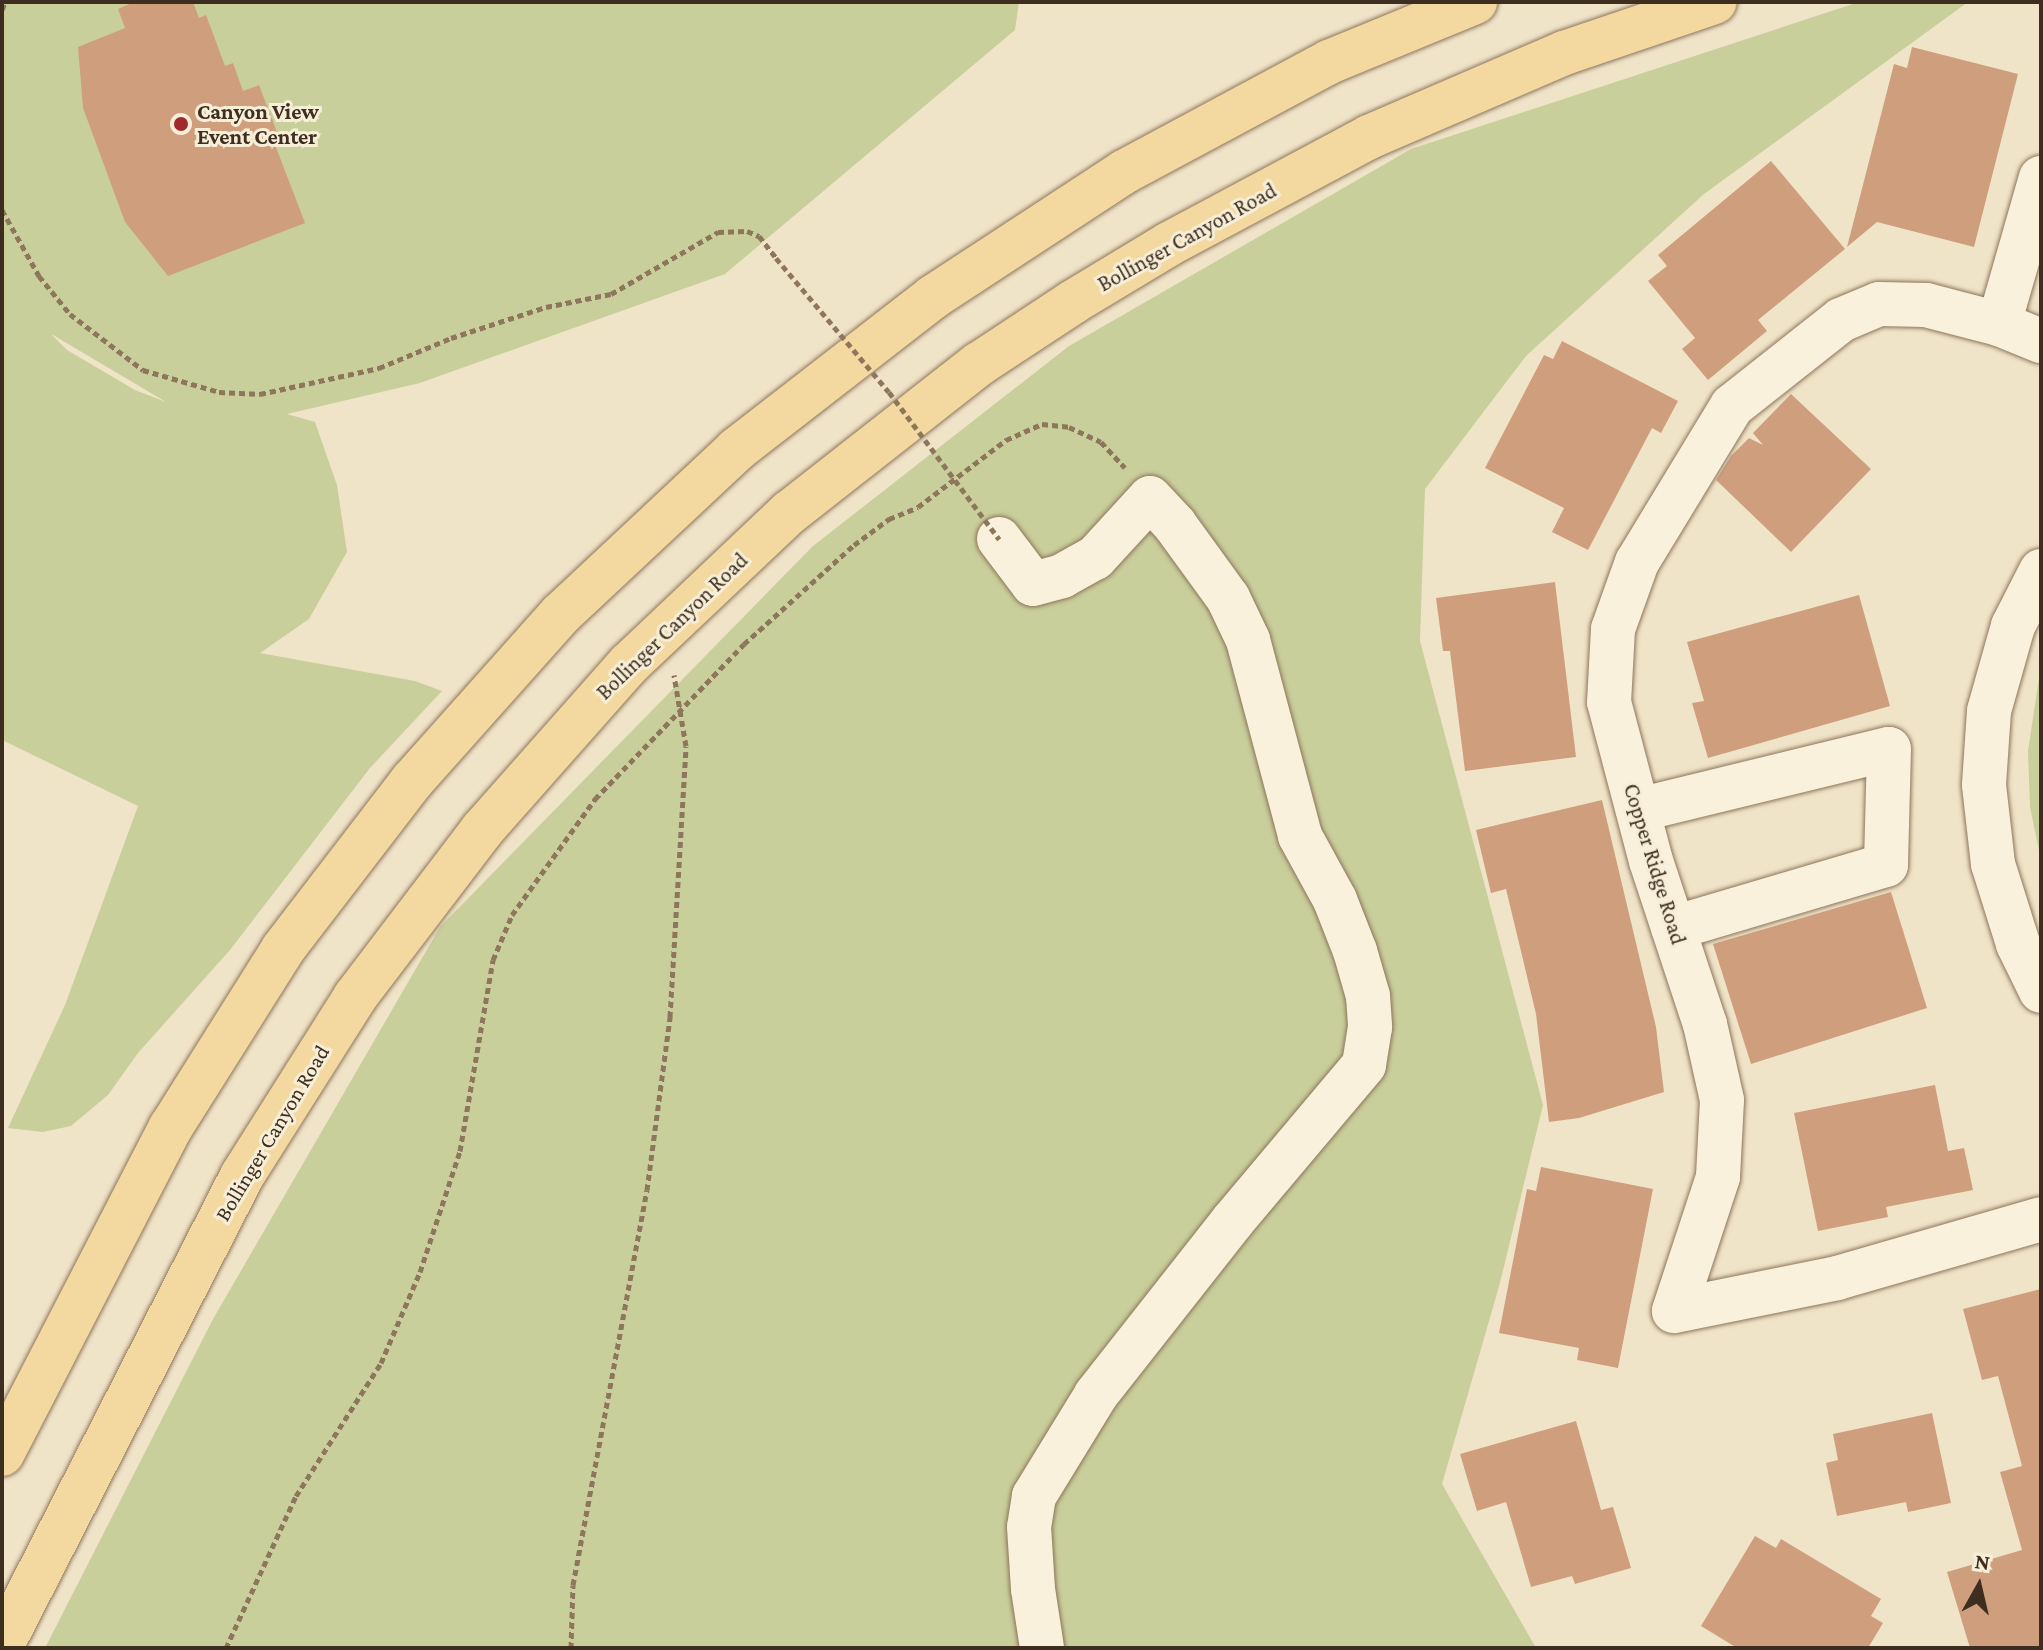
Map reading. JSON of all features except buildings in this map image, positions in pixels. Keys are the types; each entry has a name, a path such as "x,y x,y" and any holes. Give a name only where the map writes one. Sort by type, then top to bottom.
{"main road":[{"path":"2,1454 171,1127 283,949 412,781 561,614 736,450 933,297 1124,172 1329,62 1475,2"},
{"name":"Bollinger Canyon Road","path":"2,1645 242,1176 355,997 482,830 629,664 790,512 979,364 1085,295 1169,244 1369,137 1564,53 1715,2"}],"street":[{"path":"1999,324 2041,178"},
{"name":"Copper Ridge Road","path":"2041,341 1999,324 1926,305 1879,304 1841,320 1732,406 1637,562 1613,629 1609,702 1673,928 1705,1024 1722,1100 1718,1177 1674,1311 1837,1278 2041,1219"},
{"path":"999,539 1033,584 1062,576 1095,558 1150,498 1175,525 1228,598 1248,640 1300,836 1335,900 1355,951 1368,996 1370,1027 1364,1065 1232,1222 1096,1395 1034,1496 1029,1527 1033,1589 1042,1648"},
{"path":"2041,571 2013,626 1989,711 1984,785 1993,864 2018,944 2041,991"},
{"path":"1638,810 1889,749 1886,865 1673,928"}],"path":[{"path":"2,10 5,2"},
{"path":"2,210 39,276 70,314 95,336 143,370 187,385 246,394 301,387 379,368 451,338 546,307 611,294 718,232 747,231 759,236 889,392 999,539"},
{"path":"226,1648 296,1496 381,1363 420,1272 460,1151 493,960 512,915 595,799 680,707 854,545 889,519 918,507 1006,440 1042,424 1069,427 1101,442 1150,498"},
{"path":"571,1648 573,1585 647,1190 670,1017 686,746 680,707"}],"green space":[{"path":"2,2 1019,2 1015,30 725,274 420,383 287,414 315,422 337,485 347,552 309,619 260,653 415,681 442,691 370,768 230,950 138,1053 108,1095 71,1126 43,1132 8,1128 65,1005 138,806 2,740","holes":["52,335 166,402 135,390 67,350"]},
{"path":"1859,2 1968,2 1704,194 1526,356 1425,489 1420,641 1543,1105 1500,1283 1442,1484 1536,1648 45,1648 213,1319 440,927 813,546 1069,346 1411,149"},
{"path":"2041,665 2041,860 2030,807 2028,751"}],"place":[{"name":"Canyon View Event Center","path":"181,124"}]}
